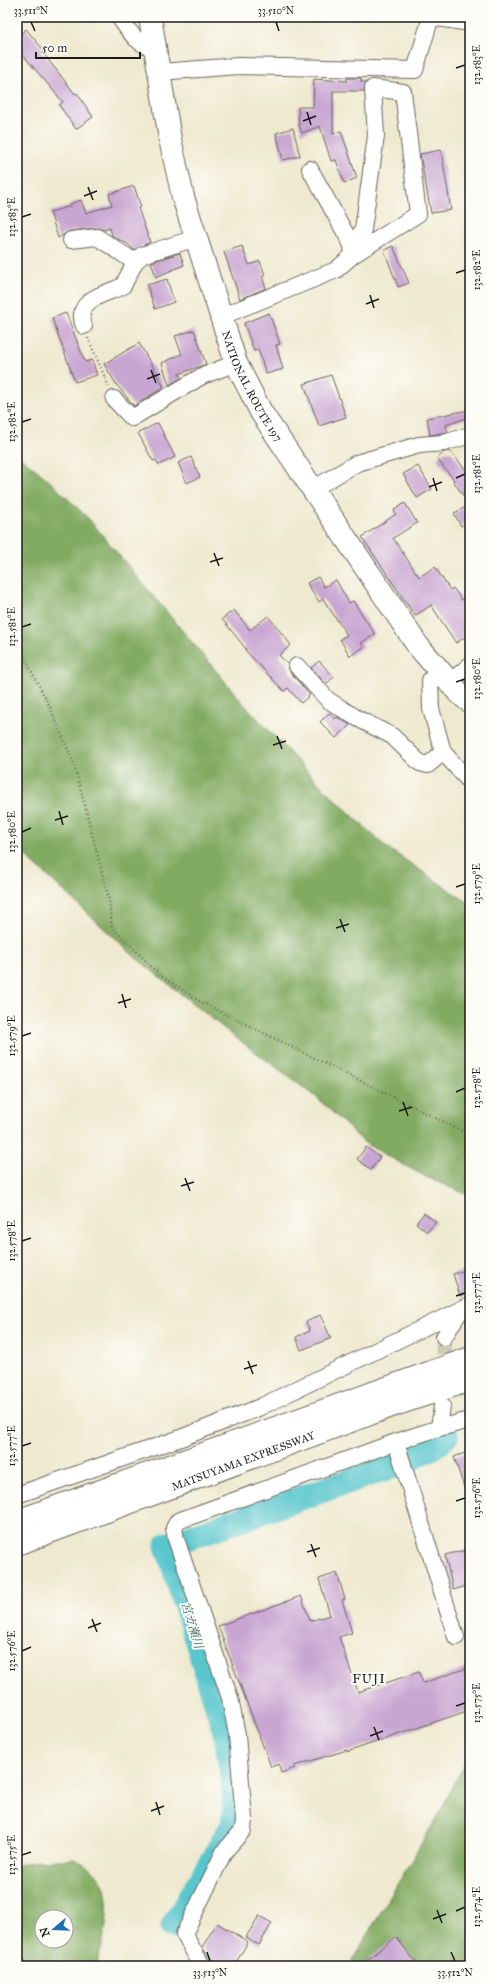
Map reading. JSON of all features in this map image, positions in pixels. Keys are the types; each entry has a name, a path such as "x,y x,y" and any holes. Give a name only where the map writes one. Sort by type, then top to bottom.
{"highway":[{"name":"NATIONAL ROUTE 197","path":"150,17 170,139 183,197 220,317 236,363 261,412 418,646 444,676 470,702"},
{"name":"MATSUYAMA EXPRESSWAY","path":"17,1521 470,1358"},
{"name":"MATSUYAMA EXPRESSWAY","path":"17,1544 390,1407 470,1380"}],"street":[{"path":"119,17 134,36 145,46 155,48"},
{"path":"159,72 239,66 415,70 431,17 470,23"},
{"path":"220,317 336,270 352,250 363,230 375,144 373,88 403,92 418,214 352,250"},
{"path":"310,169 352,250"},
{"path":"71,240 97,237 135,262"},
{"path":"84,326 82,314 84,306 91,300 124,286 135,262 142,255 196,238"},
{"path":"114,399 132,418 202,376 236,363"},
{"path":"313,489 357,463 419,445 444,443 470,435"},
{"path":"297,666 328,700 355,717 392,736 420,763 428,765 443,752"},
{"path":"470,666 430,680 430,709 443,752 470,782"},
{"path":"444,1337 465,1308"},
{"path":"17,1495 178,1439 258,1408 465,1308"},
{"path":"439,1428 442,1406"},
{"path":"204,1966 201,1964 184,1934 200,1898 224,1852 243,1830 244,1819 237,1735 230,1698 174,1528 178,1521 396,1442 470,1420"},
{"path":"396,1442 456,1636"}],"path":[{"path":"84,326 114,399"},
{"path":"17,643 50,706 74,764 109,899 112,928 160,975 199,1001 470,1135"}],"green space":[{"path":"17,454 45,477 88,518 243,703 323,788 386,847 470,904 470,1196 426,1177 366,1144 315,1096 235,1037 136,958 17,848"},
{"path":"470,1753 470,1966 349,1966 436,1819"},
{"path":"75,1859 91,1868 100,1878 105,1890 107,1915 97,1966 17,1966 17,1865 37,1861"}],"building":[{"path":"26,29 45,52 43,53 75,94 77,93 93,117 76,129 59,105 63,102 17,48 17,37"},
{"path":"347,78 361,78 361,82 366,82 364,91 333,91 333,134 341,131 357,178 344,183 336,160 331,161 320,126 302,133 299,125 298,107 313,107 314,79 347,81"},
{"path":"293,128 300,156 283,160 276,133"},
{"path":"441,150 451,210 431,213 420,154"},
{"path":"134,186 141,207 138,208 150,242 134,250 128,244 112,236 110,228 104,230 96,228 70,231 58,238 50,212 71,206 70,204 81,200 86,213 112,205 109,194"},
{"path":"242,246 249,265 260,261 265,275 262,276 266,288 240,299 224,252"},
{"path":"393,246 409,283 398,287 384,250"},
{"path":"180,253 184,265 156,277 151,262"},
{"path":"167,279 174,302 155,309 147,285"},
{"path":"66,313 85,362 92,360 97,375 75,382 52,318"},
{"path":"269,313 280,344 276,345 283,369 266,374 258,349 254,351 244,323"},
{"path":"194,330 206,364 179,374 181,378 169,385 162,363 182,354 175,336"},
{"path":"139,343 164,387 134,406 116,384 104,364"},
{"path":"331,375 346,417 319,426 304,384"},
{"path":"469,410 470,417 446,425 448,432 430,435 427,418"},
{"path":"158,423 175,457 159,465 156,460 153,461 138,433"},
{"path":"450,451 470,475 470,505 453,481 454,480 437,459 444,452"},
{"path":"191,457 200,477 187,483 178,463"},
{"path":"418,466 432,489 417,498 403,474"},
{"path":"405,503 417,523 393,538 419,577 435,567 450,590 453,588 462,600 465,598 470,605 470,634 456,643 431,605 415,616 362,537 396,514 394,510"},
{"path":"470,505 470,521 461,526 454,513"},
{"path":"318,577 324,587 336,580 349,603 353,601 375,634 361,643 364,647 350,656 340,639 347,635 323,599 319,602 307,583"},
{"path":"234,610 250,630 268,616 291,645 279,655 288,665 290,672 310,695 301,703 288,688 284,691 245,650 246,649 222,619"},
{"path":"319,661 334,677 326,684 311,668"},
{"path":"329,713 335,719 337,717 350,725 336,738 320,722"},
{"path":"366,1147 380,1157 371,1170 357,1159"},
{"path":"424,1213 436,1222 427,1232 416,1223"},
{"path":"470,1269 470,1293 460,1296 453,1274"},
{"path":"320,1315 331,1338 301,1350 296,1337 310,1331 306,1322"},
{"path":"470,1451 470,1499 468,1499 454,1457"},
{"path":"470,1549 470,1585 453,1590 445,1555"},
{"path":"337,1573 345,1599 342,1600 352,1633 339,1637 358,1692 419,1672 423,1683 470,1667 470,1710 347,1752 347,1750 294,1766 295,1768 281,1773 279,1764 271,1767 218,1626 301,1596 310,1621 330,1615 319,1579"},
{"path":"259,1916 272,1923 259,1945 246,1937"},
{"path":"217,1923 248,1942 234,1966 223,1966 208,1956 202,1947"},
{"path":"396,1937 419,1966 360,1966"}],"waterway":[{"name":"宮ガ瀬川","path":"412,1458 437,1445 446,1436"},
{"name":"宮ガ瀬川","path":"173,1926 233,1825 235,1797 226,1735 167,1545 392,1466"}],"tunnel":[{"path":"443,1378 444,1337"}],"district":[{"name":"FUJI","path":"369,1679"}]}
